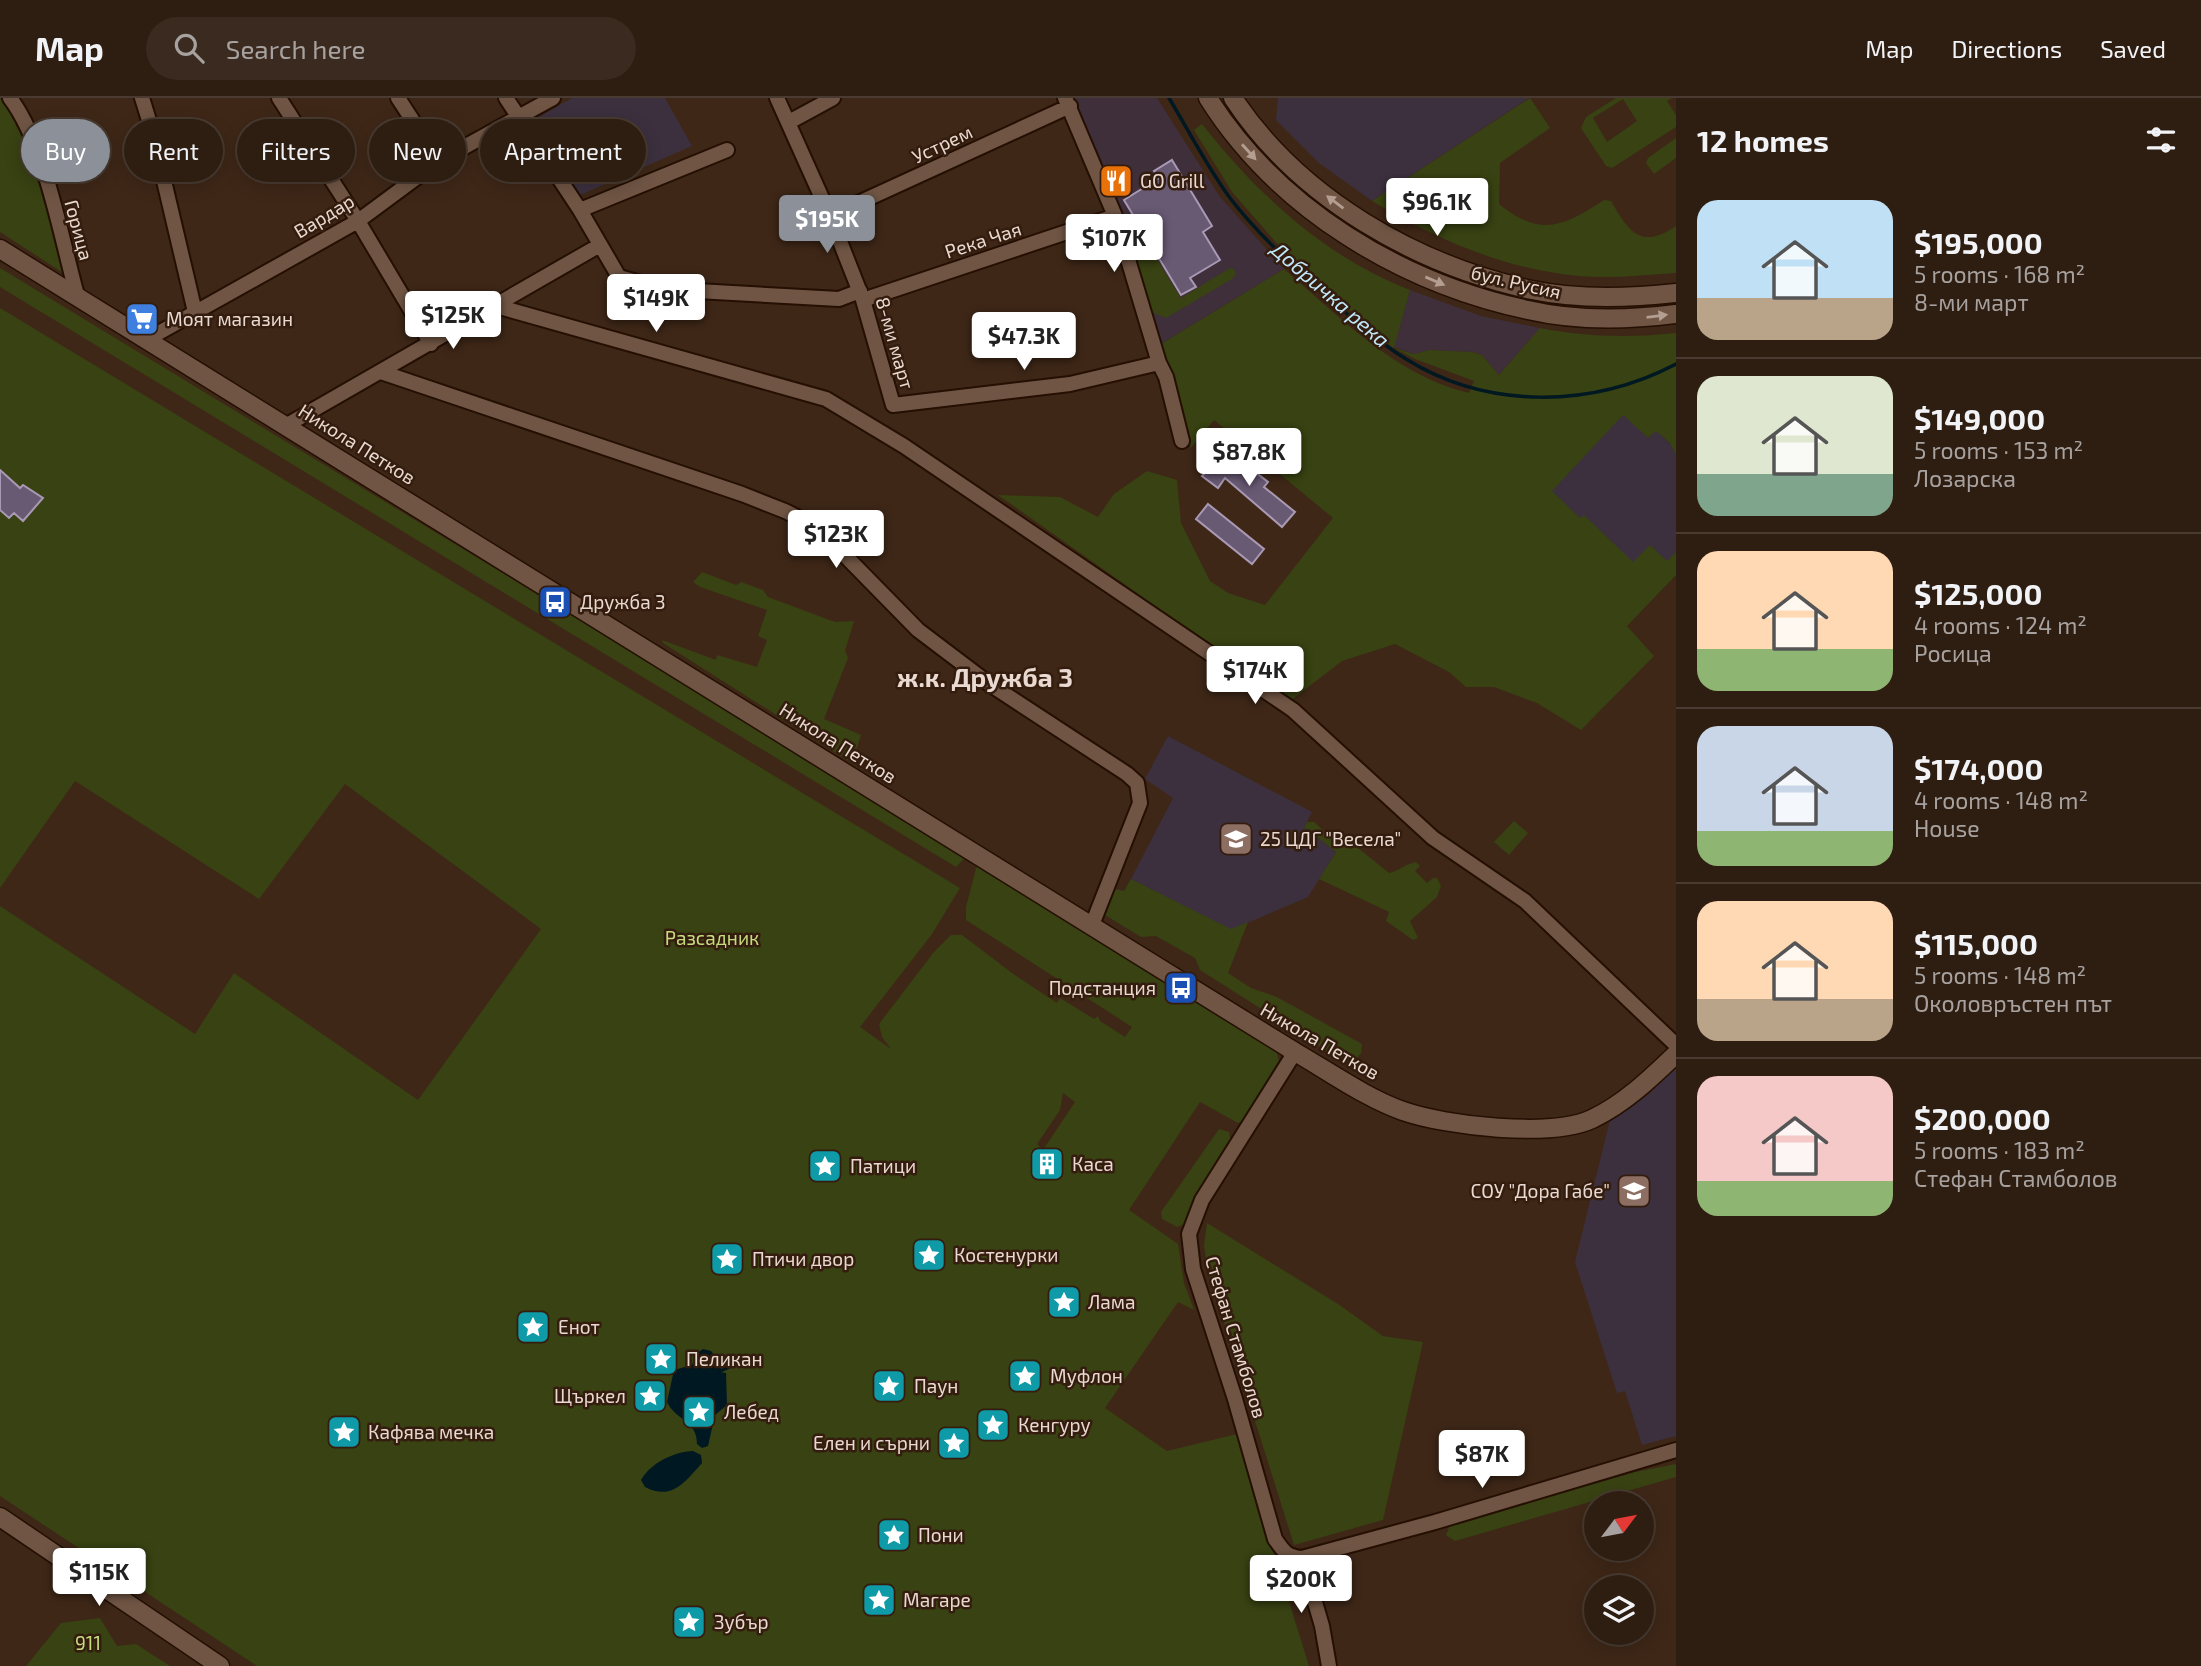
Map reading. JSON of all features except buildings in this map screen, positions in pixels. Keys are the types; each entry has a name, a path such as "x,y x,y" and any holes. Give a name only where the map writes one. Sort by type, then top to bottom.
{"street":[{"name":"Горица","path":"10,98 27,126 37,151 77,295"},
{"path":"142,98 195,312"},
{"path":"279,98 358,220 431,344"},
{"path":"398,98 412,119"},
{"name":"Река Чая","path":"506,98 580,210 619,277 662,289 839,299 862,295 1115,216"},
{"name":"Вардар","path":"466,146 553,98"},
{"name":"8-ми март","path":"777,98 862,295 893,405 1070,384 1160,363"},
{"path":"789,122 833,98"},
{"name":"бул. Русия","path":"1208,98 1248,153 1291,195 1341,232 1402,267 1463,293 1530,311 1579,317 1642,318 1676,314"},
{"name":"бул. Русия","path":"1233,98 1264,139 1305,179 1352,215 1411,248 1470,273 1533,290 1581,296 1641,297 1676,293"},
{"path":"1067,102 1115,216 1166,377 1182,441"},
{"name":"Устрем","path":"830,216 1067,102"},
{"path":"580,210 727,150"},
{"name":"Вардар","path":"146,340 358,220 410,182"},
{"path":"287,425 600,245"},
{"name":"Никола Петков","path":"0,249 1296,1052 1402,1111 1443,1121 1526,1129 1564,1126 1592,1119 1641,1087 1676,1054"},
{"path":"496,306 826,399 904,446 1293,710 1433,838 1525,901 1676,1045"},
{"path":"382,372 742,494 785,510 817,527 918,630 988,683 1137,783 1140,803 1092,925"},
{"name":"Стефан Стамболов","path":"1296,1052 1202,1200 1189,1234 1193,1269 1235,1399 1275,1539 1284,1553 1292,1558 1302,1558"},
{"path":"1329,1666 1322,1626 1302,1558 1435,1522 1676,1450"},
{"path":"0,1517 220,1666"}],"shaded area":[{"path":"572,98 665,98 692,146 646,166 646,119 535,119"},
{"path":"1074,98 1157,98 1220,197 1284,269 1161,344 1123,213"},
{"path":"1278,98 1529,98 1372,201 1319,163 1276,120"},
{"path":"572,182 610,182 580,195"},
{"path":"1410,290 1481,316 1540,328 1499,375 1482,355 1472,352 1429,350 1414,354 1394,347"},
{"path":"1624,400 1676,449 1676,552 1587,643 1486,547"},
{"name":"25 ЦДГ \"Весела\"","path":"1168,736 1312,812 1304,827 1336,852 1308,897 1231,930 1131,879 1173,798 1145,779"},
{"name":"СОУ \"Дора Габе\"","path":"1676,1067 1676,1436 1642,1445 1625,1391 1617,1393 1575,1262 1610,1120 1649,1094"}],"green space":[{"path":"0,98 21,128 21,182 38,182 68,276 0,232"},
{"path":"1530,98 1550,128 1500,163 1499,204 1528,221 1552,225 1577,216 1604,200 1611,201 1630,229 1645,237 1654,237 1676,226 1676,273 1591,277 1524,267 1446,240 1372,201"},
{"path":"1616,98 1672,98 1667,101 1676,115 1676,127 1612,168 1606,166 1581,128 1586,117","holes":["1623,99 1637,121 1607,142 1593,118"]},
{"path":"1202,124 1246,175 1295,221 1349,260 1410,290 1394,348 1414,354 1429,350 1472,352 1482,355 1499,375 1540,328 1608,336 1676,333 1676,455 1670,443 1656,431 1648,438 1623,415 1552,491 1580,518 1584,515 1633,562 1650,545 1667,561 1676,552 1676,575 1627,626 1654,656 1581,730 1537,703 1494,687 1466,687 1449,672 1395,644 1342,661 1290,701 998,495 1060,497 1098,517 1114,494 1147,471 1177,480 1181,523 1210,581 1228,593 1265,605 1333,518 1214,420 1191,448 1161,344 1284,269 1347,324 1393,359 1442,385 1469,393 1474,381 1415,359 1392,347 1288,256 1232,192 1194,130"},
{"path":"1676,138 1676,158 1654,174 1646,163 1648,158"},
{"path":"1132,219 1181,298 1230,268 1234,269 1236,274 1232,279 1166,318 1151,312 1126,223"},
{"path":"0,268 962,852 964,859 956,867 0,287"},
{"name":"Разсадник","path":"0,308 960,888 932,934 860,1027 891,1049 882,1037 879,1024 934,952 951,935 962,935 1057,1003 1060,998 1094,1019 1098,1016 1100,1021 1125,1037 1132,1027 966,920 966,907 977,865 1276,1049 1279,1062 1244,1120 1238,1123 1200,1102 1129,1210 1178,1244 1184,1283 1194,1310 1178,1302 1105,1408 1167,1451 1237,1434 1309,1666 257,1666 0,1496 0,906 195,1034 234,973 418,1100 541,929 345,784 259,899 75,781 0,888","holes":["1063,1093 1075,1102 1043,1150 1037,1144 1060,1110"]},
{"path":"702,572 736,585 741,582 763,590 768,597 835,622 854,621 845,651 848,658 824,719 861,735 852,763 663,643 662,640 716,660 717,655 757,667 767,640 758,636 767,610 700,587 693,582"},
{"path":"1514,821 1528,833 1509,855 1494,842"},
{"path":"1307,822 1314,822 1335,841 1341,837 1352,839 1358,848 1389,873 1416,862 1420,866 1415,871 1427,883 1437,878 1441,886 1437,897 1410,921 1418,938 1413,940 1386,921 1389,912 1319,879 1336,852 1304,827"},
{"path":"1131,879 1231,929 1248,922 1228,973 1251,988 1277,997 1362,1044 1361,1053 1354,1062 1346,1063 1200,970 1195,958 1156,936 1141,937 1105,915 1115,889 1124,891"},
{"path":"1219,1129 1229,1132 1231,1142 1203,1185 1184,1224 1177,1227 1162,1219 1161,1212"},
{"path":"1207,1223 1338,1304 1383,1336 1423,1342 1383,1520 1294,1545 1208,1271 1204,1246"},
{"path":"1676,1464 1676,1477 1628,1491 1584,1491 1584,1504 1455,1541 1446,1535 1450,1525 1635,1472"},
{"name":"911","path":"100,1618 117,1646 136,1644 170,1666 26,1666 61,1623"}],"water":[{"path":"703,1349 711,1351 722,1365 720,1372 726,1373 727,1405 715,1415 708,1446 702,1448 697,1444 694,1430 667,1402 674,1370 692,1365 696,1354"},
{"path":"693,1451 701,1455 702,1463 684,1483 663,1492 645,1487 641,1480 657,1464 670,1456"}],"waterway":[{"name":"Добричка река","path":"1169,98 1222,186 1261,234 1295,268 1372,335 1406,359 1438,376 1505,395 1540,397 1610,389 1644,379 1676,364"},
{"path":"720,1371 741,1362"}],"place":[{"name":"GO Grill","path":"1116,181"},
{"name":"Моят магазин","path":"142,319"},
{"name":"Дружба 3","path":"555,602"},
{"name":"25 ЦДГ \"Весела\"","path":"1236,839"},
{"name":"Подстанция","path":"1181,988"},
{"name":"Каса","path":"1047,1164"},
{"name":"Патици","path":"825,1166"},
{"name":"СОУ \"Дора Габе\"","path":"1634,1191"},
{"name":"Костенурки","path":"929,1255"},
{"name":"Птичи двор","path":"727,1259"},
{"name":"Лама","path":"1064,1302"},
{"name":"Енот","path":"533,1327"},
{"name":"Пеликан","path":"661,1359"},
{"name":"Муфлон","path":"1025,1376"},
{"name":"Паун","path":"889,1386"},
{"name":"Щъркел","path":"650,1396"},
{"name":"Лебед","path":"699,1412"},
{"name":"Кенгуру","path":"993,1425"},
{"name":"Кафява мечка","path":"344,1432"},
{"name":"Елен и сърни","path":"954,1443"},
{"name":"Пони","path":"894,1535"},
{"name":"Магаре","path":"879,1600"},
{"name":"Зубър","path":"689,1622"}],"district":[{"name":"ж.к. Дружба 3","path":"985,678"}]}
